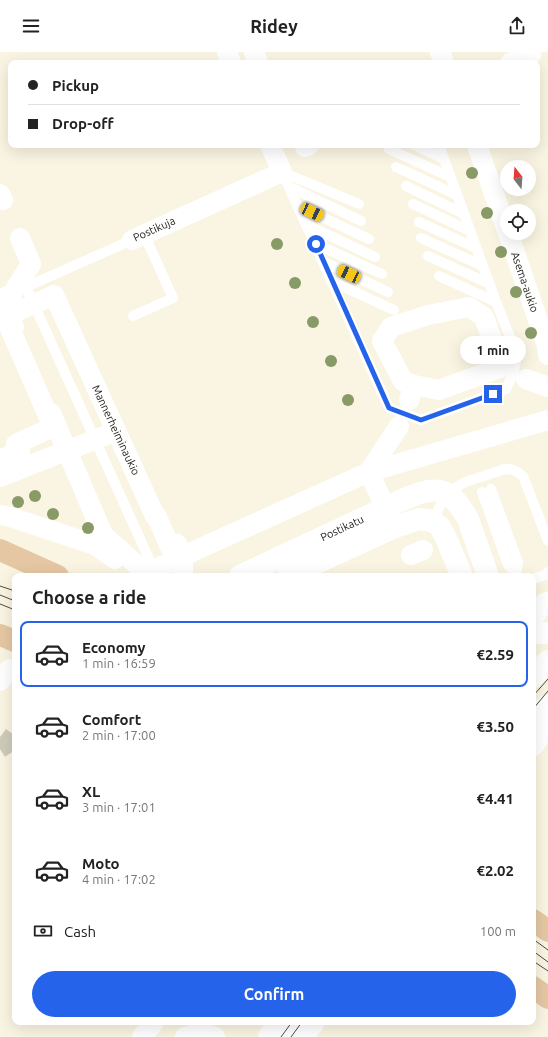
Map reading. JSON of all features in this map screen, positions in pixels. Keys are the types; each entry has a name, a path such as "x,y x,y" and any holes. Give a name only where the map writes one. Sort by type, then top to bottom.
{"main road":[{"name":"Postikatu","path":"246,573 411,496 430,491 442,491 446,493"},
{"path":"446,493 454,499 468,519 487,573"},
{"name":"Postikatu","path":"295,573 413,520 419,518 433,521"},
{"path":"433,521 440,527 446,538 461,573"},
{"path":"1,551 51,573"},
{"path":"539,616 539,633 548,633"},
{"path":"536,741 548,724"},
{"path":"536,922 548,931"},
{"path":"536,989 548,998"},
{"path":"269,1037 278,1025"},
{"path":"302,1037 312,1025"}],"street":[{"path":"518,60 531,55"},
{"path":"271,148 286,179"},
{"name":"Asema-aukio","path":"478,148 502,204"},
{"name":"Postikuja","path":"138,237 286,179"},
{"path":"20,238 39,256 12,294 1,299 103,535 158,571"},
{"name":"Asema-aukio","path":"514,240 548,349"},
{"path":"0,460 20,451 16,444 52,427 5,317 40,295 102,436 159,533"},
{"name":"Mannerheiminaukio","path":"40,295 54,295 155,516 156,515 159,533 170,547 177,544 158,571 168,573"},
{"path":"469,307 484,317 489,339 502,367 429,386 403,381 382,341 391,327 428,315 469,307"},
{"path":"526,379 548,387"},
{"path":"0,515 17,519 95,545 158,571 369,472 548,420"},
{"path":"369,472 399,426"},
{"path":"0,477 102,436"},
{"path":"22,442 32,464"},
{"path":"369,472 382,500"},
{"path":"536,717 548,704"},
{"path":"142,1037 152,1025"},
{"path":"286,1037 295,1025"},
{"path":"184,1037 201,1032 215,1037"}],"lane":[{"path":"420,148 444,159"},
{"path":"286,179 389,408 421,420 506,389 514,373 517,359 516,352 496,302 440,148"},
{"path":"389,149 450,177"},
{"path":"396,167 457,195"},
{"path":"286,179 359,204"},
{"path":"286,179 361,221"},
{"path":"406,186 464,214"},
{"path":"413,204 470,231"},
{"path":"298,206 369,239"},
{"path":"419,222 476,248"},
{"path":"307,225 375,257"},
{"path":"133,316 173,298 138,237"},
{"name":"Postikuja","path":"40,295 138,237"},
{"path":"421,238 483,266"},
{"path":"316,244 382,274"},
{"path":"428,256 490,284"},
{"path":"324,262 388,292"},
{"path":"439,276 496,302"},
{"path":"333,282 394,310"},
{"name":"Mannerheiminaukio","path":"102,436 158,571"},
{"path":"433,521 446,493 465,482 505,469 512,469 518,471 523,476 548,541"},
{"path":"487,491 508,565 516,573"},
{"path":"536,578 545,575 548,572"}],"tunnel":[{"path":"0,737 8,743 12,749"}],"tram line":[{"path":"0,586 12,590"},
{"path":"0,595 12,600"},
{"path":"0,604 12,609"},
{"path":"536,693 548,679"},
{"path":"536,705 548,691"},
{"path":"536,941 548,950"},
{"path":"536,953 548,962"},
{"path":"536,963 548,971"},
{"path":"281,1037 290,1025"},
{"path":"291,1037 300,1025"}],"route":[{"path":"316,244 389,408 421,420 493,394"}]}
